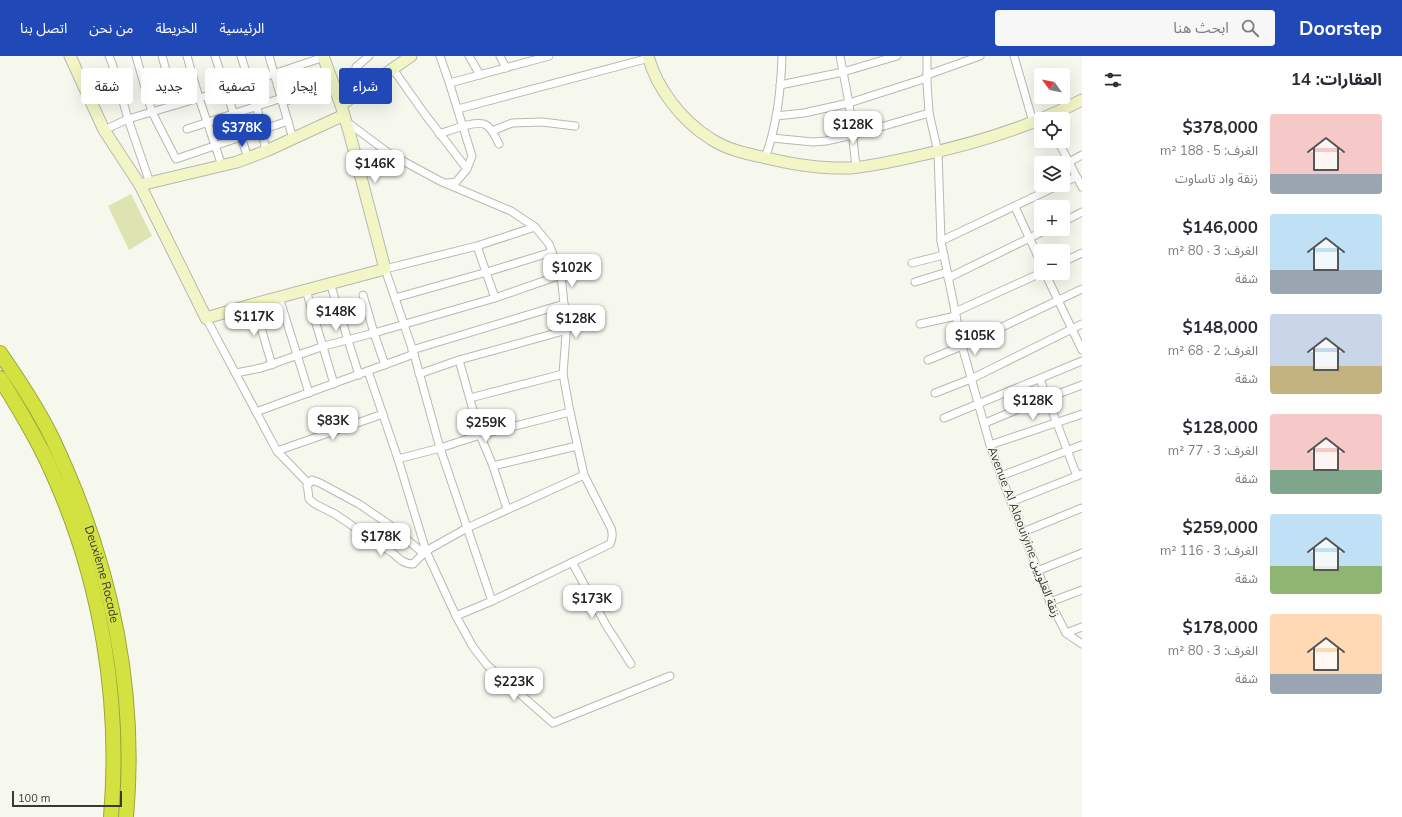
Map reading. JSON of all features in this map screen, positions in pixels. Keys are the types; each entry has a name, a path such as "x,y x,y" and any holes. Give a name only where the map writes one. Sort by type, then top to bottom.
{"highway":[{"name":"Deuxième Rocade","path":"0,353 19,380 52,437 83,510 101,565 115,620 125,682 129,737 128,801 126,817"},
{"name":"Deuxième Rocade","path":"0,378 24,417 53,473 76,532 94,596 101,624 110,683 114,728 113,797 111,817"}],"street":[{"path":"70,56 104,130 145,184"},
{"path":"109,56 128,119 145,184 206,318 277,451 307,482 309,499 315,504 335,514 394,554 401,561 408,564 413,564 424,552 467,528 584,475"},
{"path":"136,56 152,112 176,159 288,121"},
{"path":"162,56 176,105"},
{"path":"187,56 199,98 222,166"},
{"path":"215,56 219,68"},
{"path":"241,56 245,68"},
{"path":"269,56 277,80"},
{"path":"269,76 324,56 344,114 384,269 420,374 440,448 492,601"},
{"path":"357,68 356,67 369,56"},
{"path":"411,56 393,69 424,114 467,169"},
{"path":"440,56 450,83 462,127 472,156 467,169 456,182 451,183 440,181"},
{"path":"469,56 480,75"},
{"path":"500,56 506,68"},
{"path":"450,83 506,68 533,58 549,56"},
{"path":"765,158 772,138 776,116 783,56"},
{"path":"840,56 849,103 856,167"},
{"path":"780,85 843,72 897,56"},
{"name":"Avenue Al Alaouiyine زنقة العلويين","path":"928,56 927,77 929,113 938,152 941,241 962,346 990,445 1037,571 1050,602 1066,633 1082,644"},
{"path":"776,116 804,113 849,103 927,77 980,56"},
{"path":"458,109 649,57 658,82 676,108 701,132 722,145 742,152 794,164 828,168 856,167 892,162 938,152 990,138 1033,122 1014,56"},
{"path":"104,130 128,119 205,96"},
{"path":"1057,112 1082,100"},
{"path":"187,129 277,102"},
{"path":"231,104 248,158"},
{"path":"256,104 266,151"},
{"path":"284,104 293,138"},
{"path":"145,184 222,166 248,158 344,114 353,104"},
{"path":"772,138 813,142 826,141 929,113"},
{"path":"344,114 390,154 440,181 511,211 535,227 549,244 561,275 567,322 563,374 570,412 584,475 611,528 613,534 612,540 610,544 492,601 456,616"},
{"path":"492,130 512,123 542,122 575,126"},
{"path":"439,134 481,123 487,125 492,130 499,144"},
{"path":"1070,161 1082,155"},
{"path":"1070,164 1082,187"},
{"path":"1070,180 1076,177"},
{"path":"941,241 1045,192"},
{"path":"1015,207 1034,248"},
{"path":"1070,218 1082,212"},
{"path":"206,318 330,283 477,246 535,227"},
{"path":"915,282 948,275 1035,236"},
{"path":"477,246 495,298"},
{"path":"395,298 552,252"},
{"path":"1070,259 1082,253"},
{"path":"912,263 944,255"},
{"path":"236,373 272,365 324,346 495,298 561,275"},
{"path":"920,324 956,314 1034,276"},
{"path":"1049,280 1082,350"},
{"path":"330,283 359,375"},
{"path":"928,360 962,346 1082,289"},
{"path":"306,290 324,346 334,384"},
{"path":"364,295 374,333 385,365"},
{"path":"280,297 309,393"},
{"path":"254,304 272,365"},
{"path":"256,412 359,375 413,352 564,304"},
{"path":"935,393 971,378 1082,324"},
{"path":"420,374 459,360 566,330"},
{"path":"459,360 480,435 493,466 507,509"},
{"path":"944,418 1082,361"},
{"path":"368,371 398,459 424,552 473,647 487,665 553,723 670,676"},
{"path":"470,398 563,374"},
{"path":"1011,502 1080,475 1068,450 1040,379"},
{"path":"985,423 1082,385"},
{"path":"398,459 440,448 480,435 570,412"},
{"path":"277,451 383,414"},
{"path":"990,445 1058,424 1082,414"},
{"path":"1001,476 1082,445"},
{"path":"493,466 577,446"},
{"path":"307,486 312,480 359,504 387,523 424,552"},
{"path":"1023,532 1082,508"},
{"path":"1037,571 1082,553"},
{"path":"572,562 606,625 631,664"},
{"path":"1050,602 1082,590"},
{"path":"1066,633 1082,627"}],"green space":[{"path":"131,194 152,236 129,250 108,206"}]}
